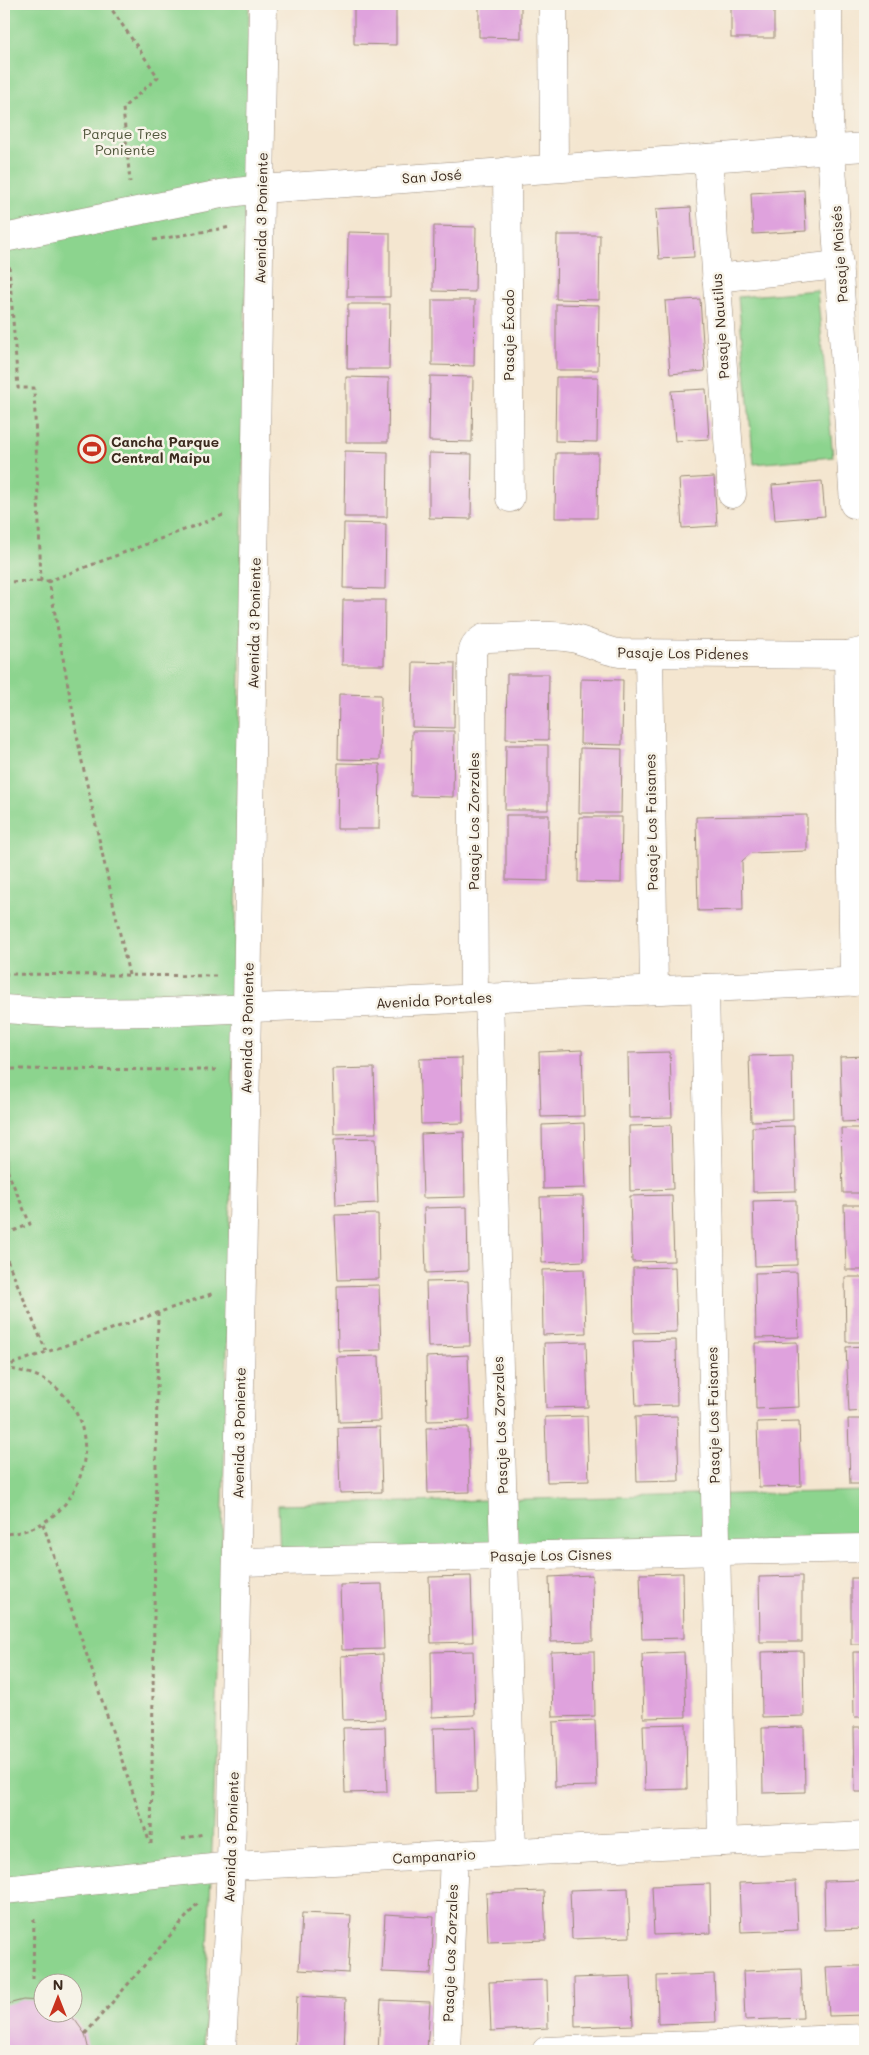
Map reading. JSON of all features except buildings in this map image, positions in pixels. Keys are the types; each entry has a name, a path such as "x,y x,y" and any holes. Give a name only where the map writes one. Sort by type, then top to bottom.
{"street":[{"name":"Avenida 3 Poniente","path":"222,2051 231,1866 263,4"},
{"path":"553,4 554,168"},
{"name":"Pasaje Moisés","path":"828,4 832,149 854,504"},
{"name":"San José","path":"4,238 221,194 261,189 865,147"},
{"name":"Pasaje Nautilus","path":"708,158 732,494"},
{"name":"Pasaje Éxodo","path":"507,171 510,498"},
{"path":"716,278 839,265"},
{"name":"Pasaje Los Pidenes","path":"475,644 484,638 562,637 582,641 607,652 856,653"},
{"name":"Pasaje Los Zorzales","path":"475,644 472,655 481,998 504,1556 512,1852"},
{"name":"Pasaje Los Faisanes","path":"649,653 654,990"},
{"path":"856,653 860,981"},
{"name":"Avenida Portales","path":"4,1009 110,1013 860,981"},
{"name":"Pasaje Los Faisanes","path":"705,988 722,1842"},
{"name":"Pasaje Los Cisnes","path":"237,1562 865,1548"},
{"name":"Campanario","path":"4,1890 231,1866 865,1835"},
{"name":"Pasaje Los Zorzales","path":"446,2051 454,1855"},
{"path":"546,2051 632,2050 865,2038"}],"path":[{"path":"108,4 158,76 122,108 130,183"},
{"path":"152,241 237,226"},
{"path":"4,266 19,264"},
{"path":"9,266 18,388 34,388 41,581"},
{"path":"4,582 49,581 229,512"},
{"path":"49,581 81,757 129,975"},
{"path":"4,974 220,976"},
{"path":"4,1069 220,1070"},
{"path":"4,1163 30,1224 4,1235"},
{"path":"4,1253 46,1351"},
{"path":"4,1367 221,1290"},
{"path":"151,1847 158,1313"},
{"path":"4,1367 29,1372 54,1386 73,1407 83,1432 85,1459 78,1484 64,1507 43,1524 18,1534 4,1534"},
{"path":"43,1524 151,1847"},
{"path":"180,1840 209,1833"},
{"path":"142,1848 161,1844"},
{"path":"85,2034 231,1866"},
{"path":"33,1972 34,1887"}],"green space":[{"name":"Parque Tres Poniente","path":"4,4 249,4 229,1283 214,1795 204,2051 4,2051"},
{"path":"817,290 833,457 754,464 738,297"},
{"path":"865,1491 865,1542 280,1557 278,1505"}],"place":[{"name":"Cancha Parque Central Maipu","path":"92,449"}]}
